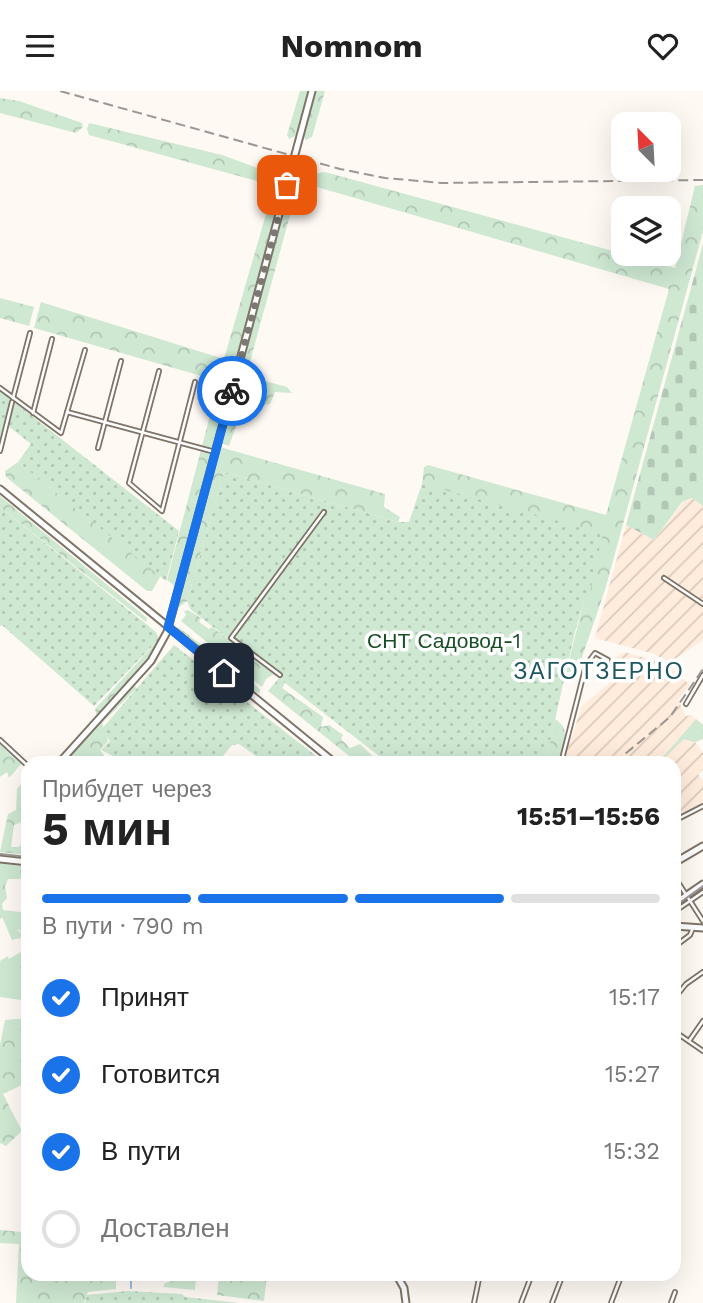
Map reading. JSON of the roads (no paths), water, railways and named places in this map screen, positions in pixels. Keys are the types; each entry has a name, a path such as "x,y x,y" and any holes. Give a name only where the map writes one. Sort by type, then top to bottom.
{"main road":[{"path":"65,756 151,661 168,627 312,91"},
{"path":"0,489 326,756"},
{"path":"681,859 703,846"},
{"path":"0,859 21,861"},
{"path":"681,901 689,898 703,884"},
{"path":"681,927 703,928"},
{"path":"400,1281 405,1291 406,1303"}],"street":[{"path":"0,451 30,333"},
{"path":"33,413 52,339"},
{"path":"0,388 60,433 85,350"},
{"path":"98,448 121,361"},
{"path":"159,371 129,484 162,511 195,382"},
{"path":"67,412 215,452"},
{"path":"280,675 230,638 324,512"},
{"path":"664,578 703,604"},
{"path":"563,756 586,665 595,653 608,660"},
{"path":"685,704 703,675"},
{"path":"0,740 21,760"},
{"path":"681,817 703,806"},
{"path":"681,886 703,921"},
{"path":"681,905 689,898 703,892"},
{"path":"681,942 690,935 693,928"},
{"path":"681,991 703,972"},
{"path":"689,1041 703,1021"},
{"path":"681,1036 703,1051"},
{"path":"474,1303 479,1281"},
{"path":"521,1303 529,1281"},
{"path":"552,1303 560,1281"},
{"path":"611,1303 619,1281"},
{"path":"671,1303 675,1292"}],"waterway":[{"path":"131,1281 131,1288"}],"tram line":[{"path":"0,854 21,856"},
{"path":"681,902 703,886"}],"railway":[{"path":"60,91 340,169 385,178 442,183 703,180"},
{"path":"623,756 670,717 703,669"}],"district":[{"name":"ЗАГОТЗЕРНО","path":"599,671"}],"park label":[{"name":"СНТ Садовод-1","path":"444,640"}]}
